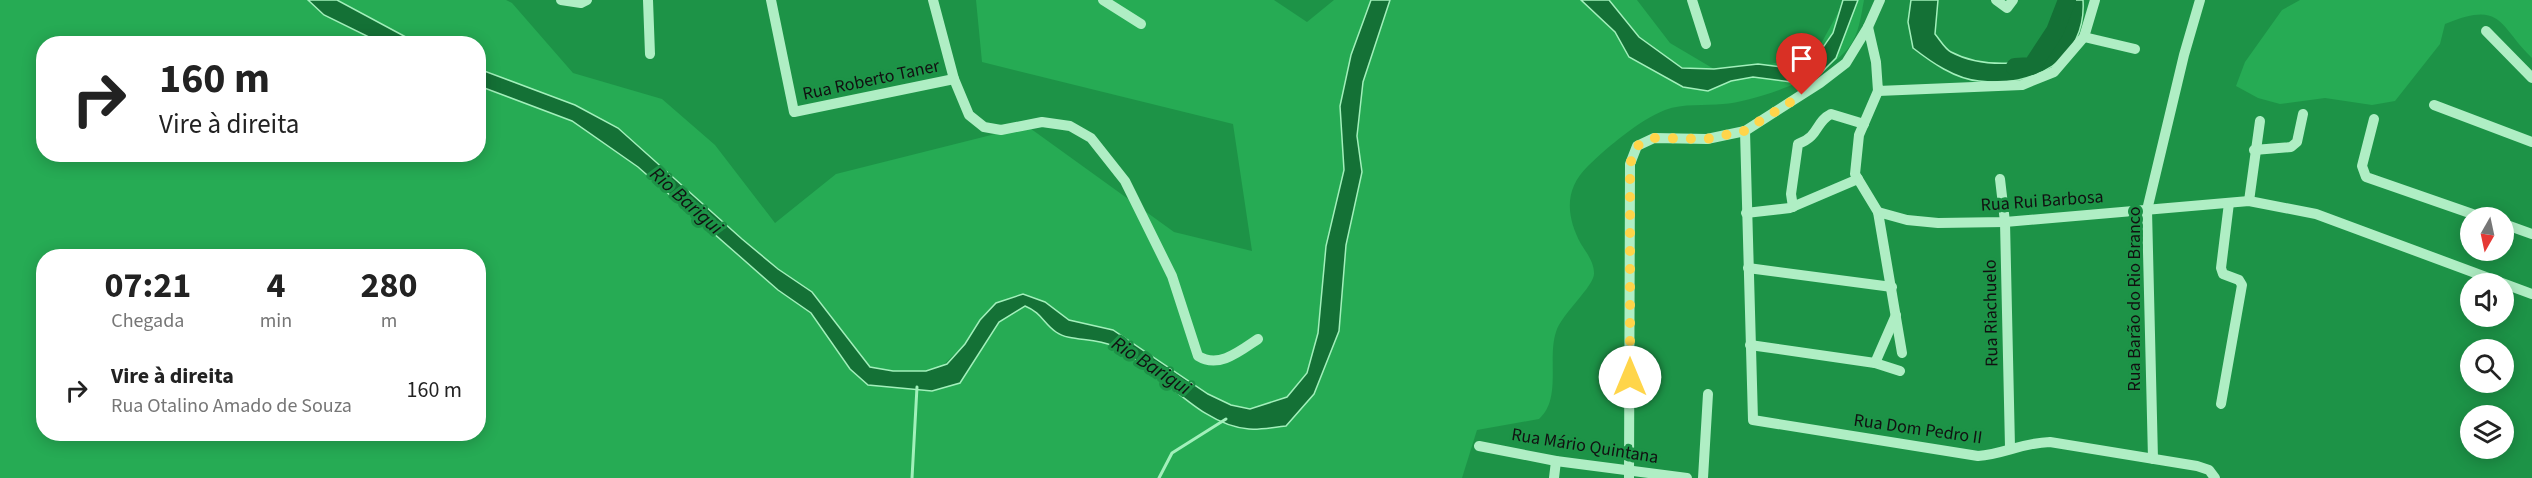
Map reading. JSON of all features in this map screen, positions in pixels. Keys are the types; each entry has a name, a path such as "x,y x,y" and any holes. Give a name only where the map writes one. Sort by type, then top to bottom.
{"street":[{"path":"561,0 581,3 587,0"},
{"path":"648,0 650,54"},
{"name":"Rua Roberto Taner","path":"771,0 794,112 954,79"},
{"path":"933,0 954,79 969,115 984,127 1001,130 1042,122 1070,126 1091,138 1125,181 1172,276 1198,356 1206,362 1218,361 1258,339"},
{"path":"1103,0 1142,24"},
{"path":"1692,0 1706,44"},
{"path":"1629,475 1630,164 1637,146 1654,138 1707,139 1744,131 1820,84 1846,63 1868,27 1880,0"},
{"path":"1996,0 2007,8 2013,0"},
{"path":"1878,91 2022,85 2054,72 2084,38 2095,0"},
{"name":"Rua Barão do Rio Branco","path":"2152,459 2147,210 2184,54 2200,0"},
{"path":"1868,27 1876,62 1878,91 1864,124 1856,154 1855,174 1878,212 1902,353"},
{"path":"2486,31 2532,78"},
{"path":"2084,38 2135,49"},
{"path":"2434,105 2532,142"},
{"path":"1793,207 1791,194 1798,144 1812,138 1826,116 1831,114 1864,124"},
{"path":"2254,150 2291,147 2297,142 2303,114"},
{"path":"2374,119 2362,166 2366,177 2460,210"},
{"path":"2249,201 2254,150 2260,121"},
{"path":"1744,131 1750,345 1875,363 1899,371"},
{"path":"1746,213 1793,207 1858,179"},
{"name":"Rua Riachuelo","path":"2000,179 2005,222 2010,447"},
{"name":"Rua Rui Barbosa","path":"1878,212 1907,220 1938,223 2005,222 2249,201 2316,214 2532,294"},
{"path":"2221,404 2242,285 2239,280 2223,274 2221,268 2229,203"},
{"path":"2514,228 2532,234"},
{"path":"1748,268 1892,287"},
{"path":"1875,363 1896,315"},
{"name":"Rua Dom Pedro II","path":"1750,345 1753,420 1978,456 1995,454 2028,442 2050,442 2197,466 2209,470 2215,478"},
{"path":"1703,478 1708,394"},
{"name":"Rua Mário Quintana","path":"1479,446 1629,475 1687,478"},
{"path":"1554,478 1556,461"}],"shaded area":[{"path":"0,0 319,0 379,36 36,36 36,162 486,162 486,82 610,138 740,258 778,290 811,313 830,340 865,361 812,292 778,269 742,239 618,128 486,72 486,36 404,36 337,0 506,0 512,3 573,73 662,99 715,145 775,223 836,174 1027,126 1174,232 1252,251 1233,124 982,62 976,0 1274,0 1307,22 1334,0 1371,0 1347,72 1341,110 1343,148 1353,79 1390,0 1637,0 1670,43 1714,69 1682,68 1639,37 1622,15 1665,77 1757,68 1817,51 1845,0 1864,0 1859,25 1852,42 1839,58 1825,68 1791,85 1754,98 1738,102 1665,110 1624,135 1596,158 1580,175 1571,193 1570,213 1576,234 1591,261 1594,273 1589,285 1556,332 1550,401 1546,411 1539,419 1477,430 1462,478 0,478","holes":["1335,209 1315,369 1281,426 1221,420 1201,411 1152,371 1129,355 1103,342 1100,336 1041,316 1037,311 1045,302 1069,320 1114,330 1208,394 1231,405 1250,409 1287,397 1307,373 1318,333 1326,246","998,305 951,365 943,365 965,344 980,320"]},
{"path":"2300,0 2532,0 2532,58 2498,20 2478,15 2445,24 2440,44 2395,101 2372,105 2325,98 2280,104 2258,98 2236,86 2245,62 2282,10"}],"water":[{"path":"308,0 337,0 404,36 367,36 324,15"},
{"path":"1371,0 1390,0 1363,82 1357,136 1362,172 1346,245 1339,331 1314,394 1286,426 1263,429 1249,429 1213,418 1130,355 1106,343 1062,335 1025,306 999,322 960,383 932,391 868,385 850,369 811,313 778,290 638,167 572,121 486,89 486,72 575,105 618,128 742,239 778,269 812,292 870,367 893,371 926,371 947,364 965,344 980,320 996,303 1023,294 1045,302 1069,320 1113,330 1208,394 1231,405 1250,409 1287,397 1307,373 1318,333 1326,246 1344,170 1340,106 1351,55"},
{"path":"1581,0 1609,0 1639,37 1682,68 1714,69 1758,64 1791,68 1815,59 1833,33 1843,0 1858,0 1836,58 1818,76 1791,82 1753,77 1731,81 1708,91 1683,87 1629,57 1615,32"},
{"path":"1911,0 1938,0 1935,34 1951,52 1982,62 2015,63 2037,60 2056,36 2072,0 2083,0 2082,21 2076,39 2066,54 2052,66 2036,75 1999,82 1970,80 1935,64 1913,48 1908,22"}],"waterway":[{"name":"Rio Barigui","path":"2015,67 2032,66 2055,31 2067,0"},
{"path":"912,478 917,387"},
{"path":"1159,478 1172,453 1226,419"}],"route":[{"path":"1630,377 1630,164 1637,146 1654,138 1707,139 1744,131 1802,95"}]}
